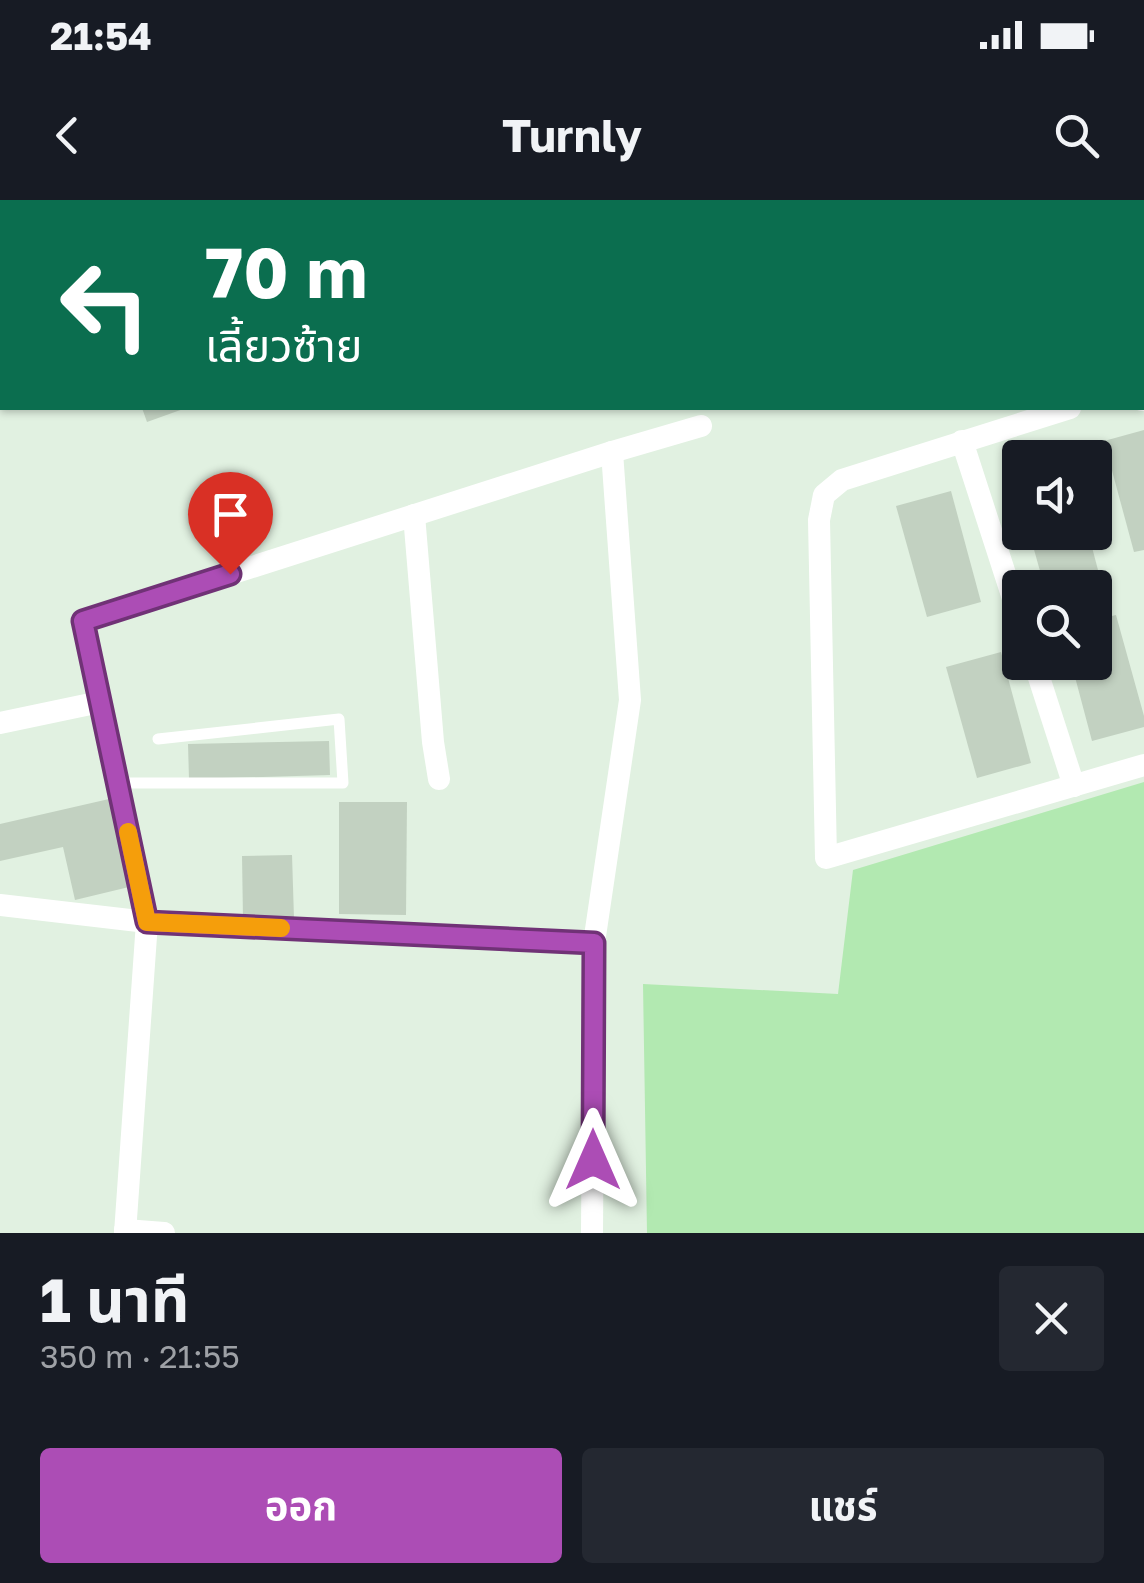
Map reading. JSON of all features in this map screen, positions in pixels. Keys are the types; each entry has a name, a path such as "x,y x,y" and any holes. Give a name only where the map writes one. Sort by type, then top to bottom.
{"street":[{"path":"1063,410 842,480 824,495 819,520 826,858 1144,766"},
{"path":"164,1233 125,1232 147,922 83,621 702,426"},
{"path":"962,441 1004,570"},
{"path":"592,1233 594,943 630,700 612,452"},
{"path":"414,516 439,779"},
{"path":"1040,680 1074,786"},
{"path":"0,723 100,702"},
{"path":"0,905 147,922 594,943"}],"lane":[{"path":"118,783 343,783 339,719 158,739"}],"green space":[{"path":"1144,782 1144,1233 647,1233 643,984 838,994 853,870"}],"building":[{"path":"143,410 180,410 147,422"},
{"path":"1144,430 1144,550 1134,552 1112,471 1112,440 1108,440"},
{"path":"951,491 981,602 927,617 896,506"},
{"path":"1034,550 1093,550 1098,570 1040,570"},
{"path":"1116,615 1144,727 1092,741 1076,680 1112,680 1112,616"},
{"path":"1001,652 1002,680 1009,680 1031,763 977,778 946,667"},
{"path":"329,741 330,775 189,779 188,744"},
{"path":"109,799 129,887 75,900 63,847 0,861 0,824"},
{"path":"339,802 407,802 406,915 339,914"},
{"path":"292,855 294,918 243,919 242,856"}],"slow traffic":[{"path":"128,832 147,922 281,928"}],"route":[{"path":"230,574 83,621 147,922 594,943 593,1160"}]}
